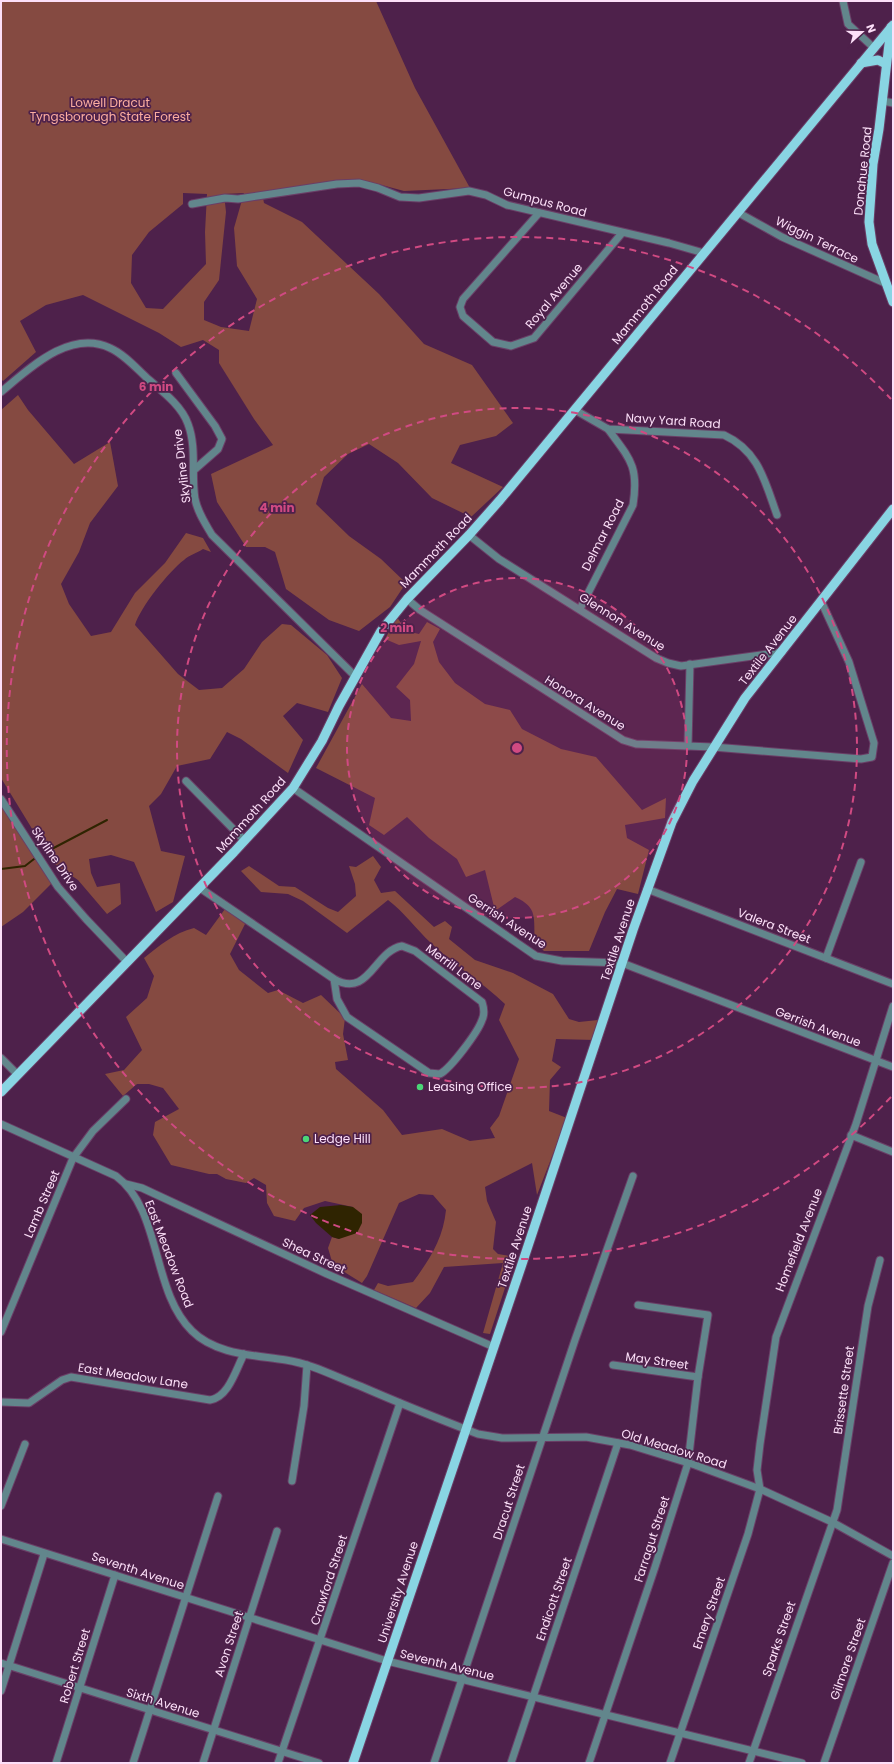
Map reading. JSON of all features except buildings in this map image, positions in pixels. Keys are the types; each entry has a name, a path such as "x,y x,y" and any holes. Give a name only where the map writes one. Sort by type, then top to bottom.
{"main road":[{"name":"Mammoth Road","path":"1,1092 200,888 293,788 322,741 381,631 407,599 470,535 704,253 739,213 769,174 892,26"},
{"name":"Donahue Road","path":"892,26 886,64 883,101 873,164 869,222 872,244 893,302"},
{"path":"861,63 878,60 886,64"},
{"name":"Textile Avenue","path":"466,1429 647,889 672,822 693,781 713,747 745,698 893,509"},
{"name":"University Avenue","path":"353,1763 466,1429"}],"street":[{"path":"843,1 848,24 874,48"},
{"path":"883,101 893,103"},
{"name":"Gumpus Road","path":"192,204 224,198 238,199 261,197 337,184 359,183 378,188 400,197 418,198 469,191 486,195 507,205 669,243 704,253"},
{"name":"Royal Avenue","path":"539,213 463,299 460,307 462,316 492,342 511,346 534,338 622,233"},
{"name":"Wiggin Terrace","path":"739,213 782,237 887,284"},
{"name":"Skyline Drive","path":"1,392 48,356 68,346 80,343 97,344 111,348 133,365 178,407 188,422 192,436 195,500 200,516 212,535 356,677"},
{"path":"176,373 219,431 222,439 218,449 194,470"},
{"name":"Navy Yard Road","path":"575,410 608,429 724,435 732,439 755,460 776,515"},
{"name":"Delmar Road","path":"580,609 633,505 636,486 634,470 629,458 608,429"},
{"name":"Glennon Avenue","path":"470,535 499,559 656,658 668,663 681,666 782,652"},
{"name":"Honora Avenue","path":"407,599 420,610 475,644 613,735 636,744 713,747 861,759 872,757 874,743 849,662 821,601"},
{"path":"688,746 690,664"},
{"path":"186,781 245,840"},
{"name":"Gerrish Avenue","path":"293,788 536,956 562,961 622,963 893,1067"},
{"name":"Skyline Drive","path":"1,799 58,887 127,962"},
{"path":"826,958 861,862"},
{"name":"Merrill Lane","path":"200,888 334,979 348,984 357,983 365,978 387,953 394,948 402,946 415,951 482,1002 484,1015 480,1026 450,1068 440,1074 435,1074 423,1069 347,1017 337,999 334,979"},
{"name":"Valera Street","path":"647,889 893,984"},
{"name":"Homefield Avenue","path":"760,1489 758,1470 759,1451 776,1337 851,1135 893,1006"},
{"path":"1,1058 18,1075"},
{"name":"Lamb Street","path":"1,1332 74,1158 93,1131 126,1099"},
{"name":"East Meadow Road","path":"1,1124 116,1176 126,1184 133,1194 147,1224 172,1302 181,1318 192,1331 212,1345 244,1354 307,1364 435,1417"},
{"path":"851,1135 893,1152"},
{"name":"Dracut Street","path":"434,1763 542,1438 633,1176"},
{"name":"Shea Street","path":"126,1184 142,1188 327,1274 494,1347"},
{"name":"Brissette Street","path":"832,1522 837,1510 868,1306 880,1260"},
{"name":"Farragut Street","path":"589,1763 688,1463 698,1378 708,1315 638,1305"},
{"name":"East Meadow Lane","path":"1,1402 29,1403 62,1380 70,1377 205,1399 216,1399 226,1390 244,1354"},
{"path":"292,1481 304,1406 307,1364"},
{"name":"May Street","path":"613,1366 698,1378"},
{"name":"Crawford Street","path":"278,1763 400,1403"},
{"name":"Old Meadow Road","path":"435,1417 478,1434 502,1438 586,1438 618,1442 688,1463 760,1489 832,1522 893,1556"},
{"name":"Endicott Street","path":"511,1763 618,1442"},
{"path":"1,1506 25,1444"},
{"name":"Emery Street","path":"670,1763 748,1534 760,1489"},
{"path":"133,1763 218,1496"},
{"name":"Sparks Street","path":"749,1763 832,1522"},
{"name":"Avon Street","path":"203,1763 277,1532"},
{"name":"Seventh Avenue","path":"1,1539 44,1554 388,1661 605,1714 679,1734 753,1750 802,1763"},
{"path":"1,1691 44,1554"},
{"name":"Gilmore Street","path":"824,1763 893,1563"},
{"name":"Robert Street","path":"56,1763 115,1575"},
{"name":"Sixth Avenue","path":"1,1664 319,1763"}],"green space":[{"name":"Lowell Dracut Tyngsborough State Forest","path":"1,1 376,1 415,88 470,188 404,191 378,184 359,182 262,193 264,203 302,222 379,294 424,344 472,365 513,423 496,436 460,445 451,463 503,487 471,517 432,498 398,463 369,444 348,454 324,477 316,504 349,536 381,559 406,583 390,607 359,631 329,620 286,589 275,552 265,547 246,547 217,502 211,474 273,445 254,419 219,363 219,350 203,340 181,347 159,333 83,295 46,305 20,321 36,352 3,381 1,379","holes":["183,193 207,194 205,232 206,264 163,309 146,308 131,283 132,255 149,232 183,204","244,193 234,228 237,266 257,299 249,331 221,327 204,320 204,302 219,280 226,212 224,194"]},
{"path":"18,395 28,410 74,464 110,442 118,486 90,523 79,552 61,584 69,604 91,636 111,632 135,593 165,563 186,533 203,538 211,552 203,549 188,557 178,565 163,581 149,600 135,625 178,674 199,690 222,688 244,669 262,642 282,624 291,625 327,655 342,678 328,712 297,703 283,716 303,740 288,773 241,739 227,732 210,759 177,766 161,794 149,806 161,851 185,856 173,902 156,912 134,862 111,855 89,859 91,873 97,887 120,883 121,904 107,914 78,880 53,863 1,778 1,410"},
{"path":"397,617 406,631 419,634 427,622 440,629 433,642 439,662 455,683 485,704 510,710 522,729 561,749 596,757 642,810 666,798 665,818 625,825 627,838 649,850 638,894 617,889 605,912 589,951 544,951 535,942 534,920 528,905 515,897 495,911 485,870 466,877 457,859 429,838 407,817 384,835 369,825 375,798 316,768 362,684 391,718 411,721 410,700 396,687 414,664 421,641 399,645 385,639"},
{"path":"1,805 52,883 23,912 1,927"},
{"path":"373,856 381,867 374,880 381,893 395,891 434,927 445,921 452,927 449,939 475,960 513,973 553,994 569,1019 579,1022 598,1020 595,1040 556,1039 552,1061 561,1067 550,1080 549,1111 567,1118 537,1195 532,1163 485,1187 487,1201 496,1222 493,1249 498,1254 515,1257 490,1334 483,1333 503,1263 444,1267 430,1293 416,1308 374,1290 378,1283 388,1286 413,1282 430,1257 439,1239 446,1210 433,1195 419,1194 399,1203 367,1276 362,1283 333,1265 328,1248 332,1237 339,1239 353,1207 325,1201 304,1208 295,1221 274,1216 267,1203 266,1185 254,1178 246,1183 226,1179 217,1174 209,1174 171,1165 153,1135 155,1122 179,1109 163,1088 149,1084 137,1084 123,1096 105,1074 124,1070 142,1050 126,1017 147,998 154,976 144,958 167,940 187,930 194,928 206,935 225,909 245,924 230,954 239,970 268,993 278,990 303,1003 321,995 345,1018 343,1034 348,1060 335,1062 336,1069 383,1110 402,1135 442,1129 470,1141 495,1138 490,1128 499,1116 519,1059 499,1020 505,1004 440,951 388,900 347,933 303,901 288,894 261,892 241,871 249,866 279,886 295,887 328,908 338,912 356,896 355,884 349,866 356,867"}],"shaded area":[{"path":"341,1205 353,1207 362,1214 362,1223 357,1233 339,1239 332,1237 316,1223 310,1215 320,1207"}],"waterway":[{"path":"46,852 107,820"},
{"path":"1,869 25,866 34,859"}],"place":[{"name":"Leasing Office","path":"420,1087"},
{"name":"Ledge Hill","path":"306,1139"}]}
